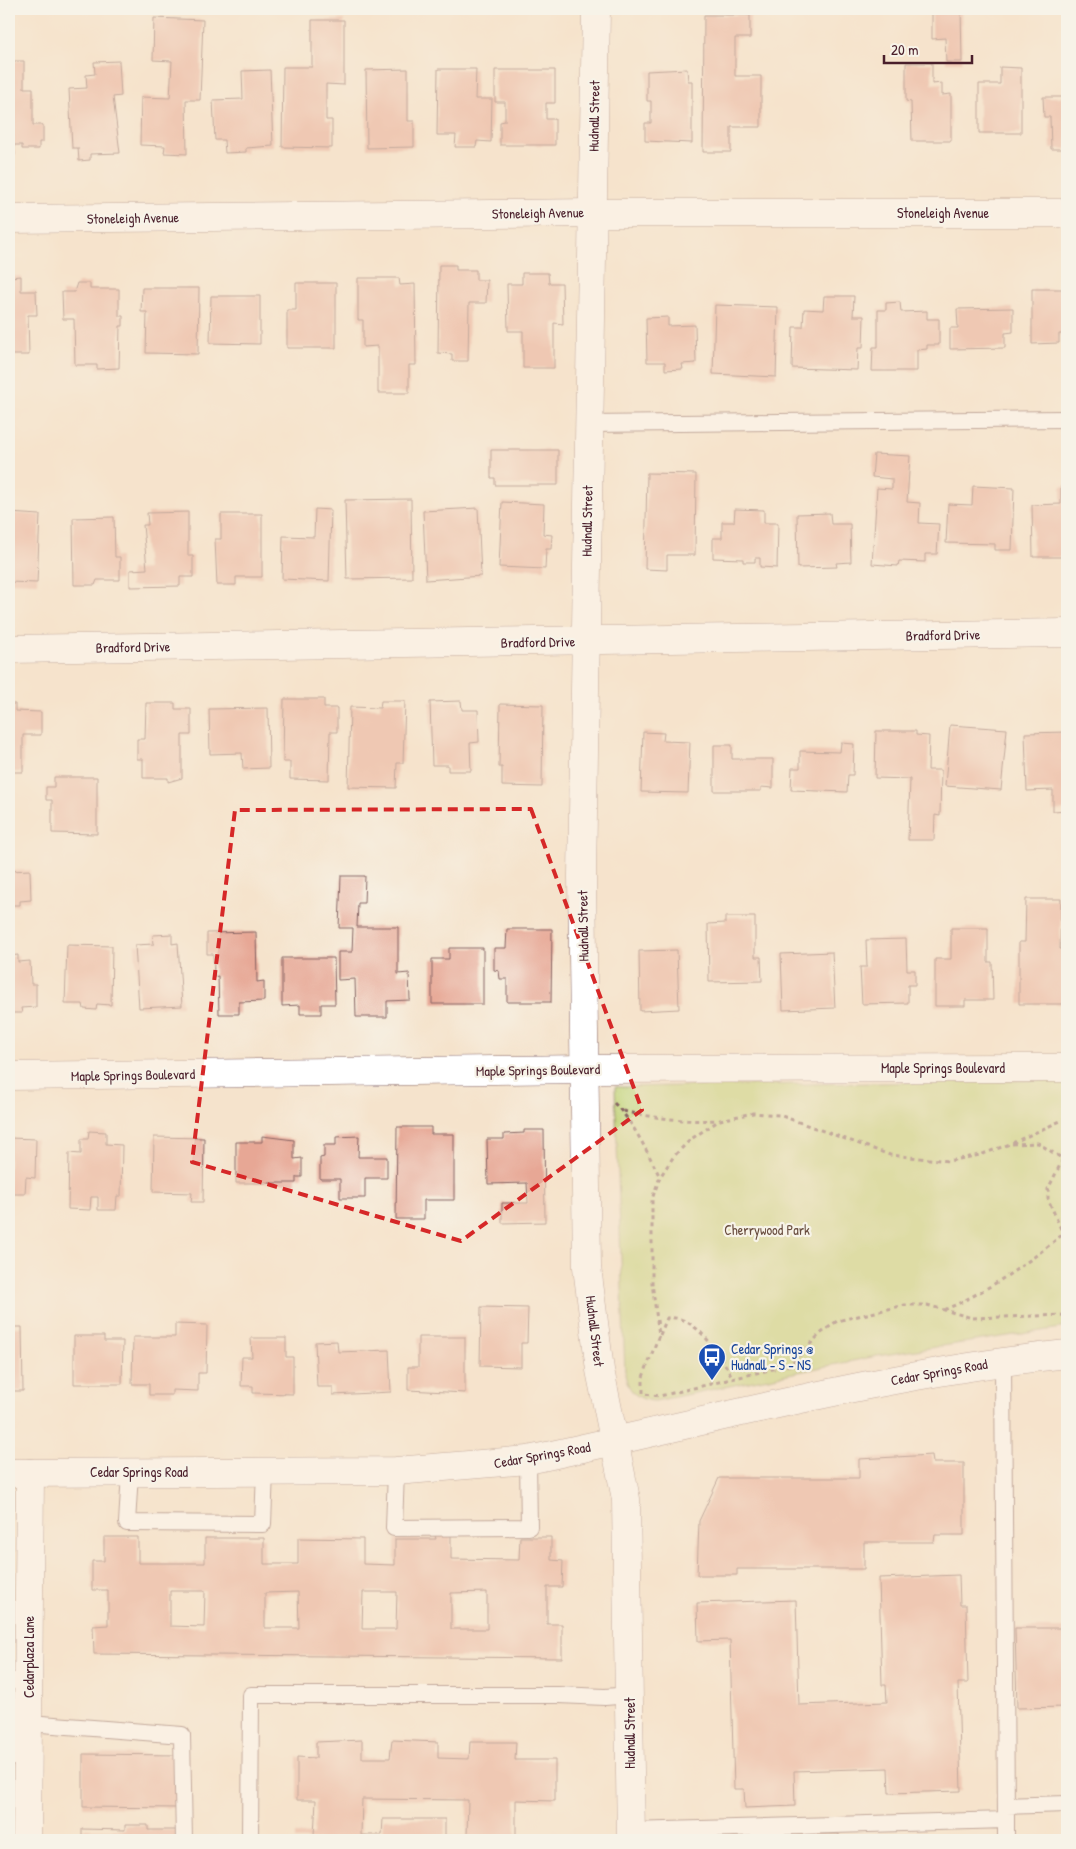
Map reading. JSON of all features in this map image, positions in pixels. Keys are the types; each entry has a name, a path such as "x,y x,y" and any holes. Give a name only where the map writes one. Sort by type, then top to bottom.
{"street":[{"name":"Hudnall Street","path":"596,9 584,641 582,876 586,1069 587,1267 600,1370 626,1499 631,1835"},
{"name":"Stoneleigh Avenue","path":"9,219 593,213 1067,213"},
{"name":"Bradford Drive","path":"9,649 1067,633"},
{"name":"Maple Springs Boulevard","path":"9,1076 586,1069 1067,1068"},
{"name":"Cedar Springs Road","path":"20,1473 396,1471 528,1460 862,1385 1003,1361 1067,1354"},
{"name":"Cedarplaza Lane","path":"20,1473 19,1681 28,1723 18,1757 27,1840"}],"lane":[{"path":"589,424 1067,419"},
{"path":"1003,1361 1006,1840"},
{"path":"396,1471 394,1528 529,1527 528,1460"},
{"path":"130,1473 127,1522 263,1524 265,1471"},
{"path":"250,1840 251,1695 605,1697 630,1695"},
{"path":"28,1723 182,1735 184,1840"},
{"path":"631,1835 1006,1813 1067,1804"}],"path":[{"path":"586,1069 599,1088 622,1111 660,1177"},
{"path":"622,1111 683,1121 720,1120 753,1113 779,1115 890,1155 949,1162 980,1155 1010,1144 1067,1118"},
{"path":"659,1335 652,1283 650,1216 652,1199 660,1177 674,1156 691,1139 720,1120"},
{"path":"1010,1144 1038,1143 1063,1158 1048,1189 1048,1199 1067,1243"},
{"path":"944,1310 968,1299 1031,1260 1063,1234"},
{"path":"733,1379 722,1358 688,1322 676,1316 667,1318 659,1335 643,1377 643,1394 660,1396 733,1379 790,1365 820,1334 837,1321 904,1305 927,1305 966,1317 985,1319 1067,1315"}],"highlighted area":[{"path":"531,809 642,1110 461,1241 192,1162 235,810"}],"green space":[{"name":"Cherrywood Park","path":"1067,1080 1067,1327 877,1356 655,1401 643,1399 631,1390 625,1374 615,1087"}],"building":[{"path":"932,9 961,9 962,62 946,62 945,38 932,39"},
{"path":"704,15 750,15 750,38 735,38 735,76 761,76 761,127 731,127 731,152 703,152"},
{"path":"154,18 203,20 200,100 186,100 187,154 164,153 165,146 140,145 141,97 170,98 172,61 153,60"},
{"path":"312,20 344,20 344,85 326,84 326,120 332,120 332,148 282,147 283,67 312,67"},
{"path":"9,61 24,61 24,88 33,88 33,125 43,125 43,142 39,142 39,149 22,149 22,145 14,145 15,155 9,155"},
{"path":"119,61 121,96 113,97 120,153 90,154 90,160 79,161 78,148 72,148 69,89 87,88 86,75 95,74 94,62"},
{"path":"906,63 932,63 932,84 942,83 942,95 951,94 951,141 912,141 911,102 906,101"},
{"path":"1000,67 1021,68 1021,133 979,133 979,84 1000,84"},
{"path":"408,69 408,121 414,121 414,147 367,148 366,70"},
{"path":"438,69 476,69 475,99 492,99 491,142 477,141 476,147 455,147 456,135 437,135"},
{"path":"687,69 688,81 692,81 692,143 645,141 645,123 651,123 651,101 647,101 647,71"},
{"path":"270,70 273,146 246,148 246,152 225,153 224,140 215,140 213,100 243,99 242,71"},
{"path":"495,70 555,70 555,103 546,103 546,119 555,119 555,145 500,145 500,122 505,121 505,102 495,102"},
{"path":"1043,97 1067,97 1067,149 1051,149 1050,117 1044,117"},
{"path":"439,265 456,265 456,270 476,270 476,280 487,280 486,303 469,303 468,361 452,361 452,354 438,353"},
{"path":"522,273 548,273 549,283 562,283 563,324 554,323 554,368 523,368 523,331 508,331 507,284 522,284"},
{"path":"21,276 21,291 36,291 37,315 28,315 29,355 9,355 9,277"},
{"path":"358,278 399,278 400,285 415,284 416,365 409,365 409,393 378,393 378,346 363,347 363,320 358,320"},
{"path":"77,283 90,283 90,289 119,289 119,316 123,316 123,326 120,326 119,368 97,369 97,365 75,365 74,319 63,319 62,292 74,292"},
{"path":"296,283 336,283 336,348 287,348 287,310 296,310"},
{"path":"142,288 199,288 198,354 146,353 147,312 141,312"},
{"path":"1032,289 1067,289 1067,334 1059,334 1059,343 1032,344"},
{"path":"211,296 260,296 260,344 210,343"},
{"path":"824,296 854,296 853,316 864,316 863,348 858,348 857,370 792,368 793,327 803,327 804,309 823,310"},
{"path":"900,302 901,312 927,311 927,319 939,319 939,345 927,345 927,349 917,350 917,371 872,371 873,347 878,347 878,310 886,310 886,303"},
{"path":"715,305 778,307 776,377 713,374"},
{"path":"1013,308 1013,332 1005,333 1005,348 950,349 950,328 958,328 957,309"},
{"path":"668,317 668,326 695,325 696,363 682,364 683,369 665,370 665,362 647,362 646,318"},
{"path":"491,450 558,450 558,485 495,485 495,478 491,478"},
{"path":"874,454 910,456 907,502 920,503 919,523 939,524 937,554 925,554 925,562 899,561 898,566 872,564 877,488 892,489 892,479 872,477"},
{"path":"647,473 696,474 695,555 667,555 667,570 645,569"},
{"path":"973,486 1014,488 1012,550 995,550 995,544 946,543 948,504 972,505"},
{"path":"1061,486 1067,486 1067,557 1033,557 1032,505 1061,504"},
{"path":"411,499 412,578 347,579 345,500"},
{"path":"502,502 544,504 543,534 552,535 551,549 546,549 545,569 499,567"},
{"path":"478,508 481,576 426,580 423,511"},
{"path":"315,509 331,510 329,581 282,579 283,536 314,537"},
{"path":"735,509 764,510 764,523 778,523 777,568 760,567 760,558 755,558 755,562 743,562 743,559 713,558 713,538 722,538 722,522 734,522"},
{"path":"188,512 188,556 193,556 193,577 180,577 180,586 130,587 130,570 147,569 143,525 148,525 147,513"},
{"path":"9,513 40,515 37,583 9,582"},
{"path":"830,513 831,524 850,524 851,562 836,563 837,567 798,568 797,514"},
{"path":"221,514 262,514 262,577 236,577 236,585 217,585 215,539 221,539"},
{"path":"114,517 115,557 120,557 120,580 97,580 95,585 74,585 73,518"},
{"path":"284,699 324,699 324,708 337,708 337,732 330,732 329,780 290,779 290,762 283,762"},
{"path":"381,701 405,701 403,763 397,763 396,788 348,787 350,707 380,708"},
{"path":"461,701 462,710 478,710 479,742 470,743 471,771 448,771 448,765 432,765 430,702"},
{"path":"146,703 175,703 175,709 191,709 191,735 182,735 182,778 168,782 168,778 143,778 143,759 137,759 137,739 145,739"},
{"path":"9,704 15,704 15,711 41,712 41,735 23,735 23,772 12,772 12,758 9,758"},
{"path":"500,704 543,705 542,787 502,786 502,767 499,767"},
{"path":"268,708 269,768 243,769 242,753 210,754 209,709"},
{"path":"950,725 1007,729 1001,790 945,786"},
{"path":"876,731 916,731 916,735 929,736 928,770 941,770 940,816 935,815 934,840 908,840 910,779 875,778"},
{"path":"643,732 664,733 663,741 690,742 688,793 641,792"},
{"path":"1067,732 1067,810 1053,811 1053,790 1027,791 1025,733"},
{"path":"841,743 854,744 853,775 848,775 847,792 791,790 792,768 800,768 800,751 840,752"},
{"path":"714,745 732,745 732,759 773,759 773,788 761,787 761,791 714,791"},
{"path":"54,777 97,777 97,834 52,833 52,800 46,800 46,787 54,787"},
{"path":"30,870 31,900 20,901 20,905 11,905 12,900 9,900 9,871"},
{"path":"341,876 365,876 364,903 358,903 357,927 398,927 398,974 409,973 410,1000 387,1001 387,1017 356,1017 355,979 338,980 338,952 352,952 353,928 339,928"},
{"path":"1026,899 1061,899 1060,949 1067,949 1067,1004 1019,1004 1019,942 1025,942"},
{"path":"725,917 755,917 755,957 761,957 762,981 709,982 708,924 725,923"},
{"path":"951,928 988,928 988,962 992,962 993,1000 965,1000 965,1006 935,1006 935,959 951,959"},
{"path":"507,929 552,929 551,1002 507,1002 507,979 500,979 499,971 494,970 494,948 506,948"},
{"path":"256,932 257,982 264,981 264,1001 239,1002 239,1014 219,1014 218,976 214,977 213,954 207,954 207,933"},
{"path":"172,934 172,944 178,943 182,1006 139,1008 135,945 154,944 153,935"},
{"path":"906,939 907,970 915,970 915,985 908,985 908,1003 862,1004 860,967 867,967 866,940"},
{"path":"67,945 112,946 111,1005 97,1004 96,1010 84,1009 83,1004 65,1004"},
{"path":"449,948 483,948 483,1004 432,1004 432,959 449,959"},
{"path":"677,950 679,1009 640,1011 639,951"},
{"path":"832,952 835,1008 783,1010 781,954"},
{"path":"18,955 18,962 30,961 31,984 36,984 36,1007 21,1008 22,1013 9,1013 9,956"},
{"path":"282,958 334,958 335,1004 321,1004 321,1014 300,1014 300,1005 282,1006"},
{"path":"397,1127 431,1127 431,1134 454,1134 454,1200 424,1200 424,1219 396,1219"},
{"path":"524,1130 544,1130 545,1222 502,1223 502,1203 528,1203 527,1183 488,1184 487,1139 504,1139 504,1134 524,1133"},
{"path":"89,1131 106,1132 106,1144 122,1145 121,1196 117,1196 116,1210 98,1210 98,1197 91,1197 90,1210 68,1209 69,1153 81,1154 81,1139 88,1139"},
{"path":"262,1136 294,1140 294,1159 302,1158 302,1177 296,1177 296,1183 236,1183 236,1142 262,1142"},
{"path":"359,1136 358,1157 387,1157 387,1178 365,1178 365,1198 340,1198 340,1179 320,1179 320,1158 324,1157 324,1145 336,1145 336,1137"},
{"path":"154,1137 204,1138 203,1202 191,1202 192,1193 153,1192"},
{"path":"9,1138 36,1139 35,1178 26,1177 25,1194 9,1194"},
{"path":"481,1307 528,1308 527,1343 521,1343 521,1367 480,1366"},
{"path":"175,1324 207,1325 206,1373 198,1373 198,1391 172,1390 172,1395 149,1395 149,1384 132,1384 133,1337 175,1337"},
{"path":"9,1327 22,1327 23,1391 9,1391"},
{"path":"74,1336 104,1336 104,1341 123,1341 122,1384 74,1384"},
{"path":"418,1337 465,1337 465,1393 408,1390 408,1367 418,1367"},
{"path":"251,1338 286,1338 286,1357 293,1357 293,1394 253,1393 253,1386 241,1386 242,1357 252,1357"},
{"path":"337,1341 338,1352 389,1350 391,1392 333,1395 333,1387 317,1387 315,1342"},
{"path":"932,1455 933,1463 964,1463 964,1535 935,1535 934,1542 864,1542 864,1569 737,1569 737,1575 697,1575 699,1521 719,1478 859,1478 859,1459"},
{"path":"435,1535 451,1535 451,1559 519,1560 520,1537 551,1537 551,1560 563,1561 562,1587 547,1587 547,1624 562,1624 562,1658 94,1654 93,1626 108,1625 108,1590 92,1590 92,1561 104,1561 104,1537 138,1537 138,1563 205,1563 205,1538 264,1538 264,1564 298,1564 298,1538 363,1539 363,1564 395,1565 395,1539 436,1539","holes":["170,1591 205,1591 204,1627 170,1626","298,1592 299,1628 265,1628 265,1593","363,1592 397,1592 396,1629 362,1629","487,1592 487,1629 451,1629 451,1593"]},
{"path":"959,1575 960,1605 966,1605 968,1683 958,1683 961,1791 889,1793 888,1768 794,1771 795,1806 745,1808 744,1789 734,1789 730,1640 698,1641 697,1603 796,1600 799,1705 887,1702 886,1685 882,1685 879,1578"},
{"path":"1015,1628 1067,1628 1067,1707 1017,1708"},
{"path":"362,1740 362,1758 390,1758 392,1740 438,1742 438,1758 469,1759 470,1742 516,1742 515,1760 555,1760 555,1801 516,1800 516,1836 534,1836 534,1840 295,1840 295,1834 314,1835 316,1800 297,1800 297,1757 316,1758 316,1742","holes":["362,1799 468,1800 467,1836 445,1836 445,1819 383,1819 382,1835 361,1835"]},
{"path":"83,1754 179,1755 178,1808 83,1807"},
{"path":"125,1825 148,1825 148,1830 176,1830 176,1840 82,1840 82,1829 125,1830"},
{"path":"779,1834 839,1834 839,1838 862,1838 862,1840 779,1840"}],"place":[{"name":"Cedar Springs @ Hudnall - S - NS","path":"712,1381"}]}
